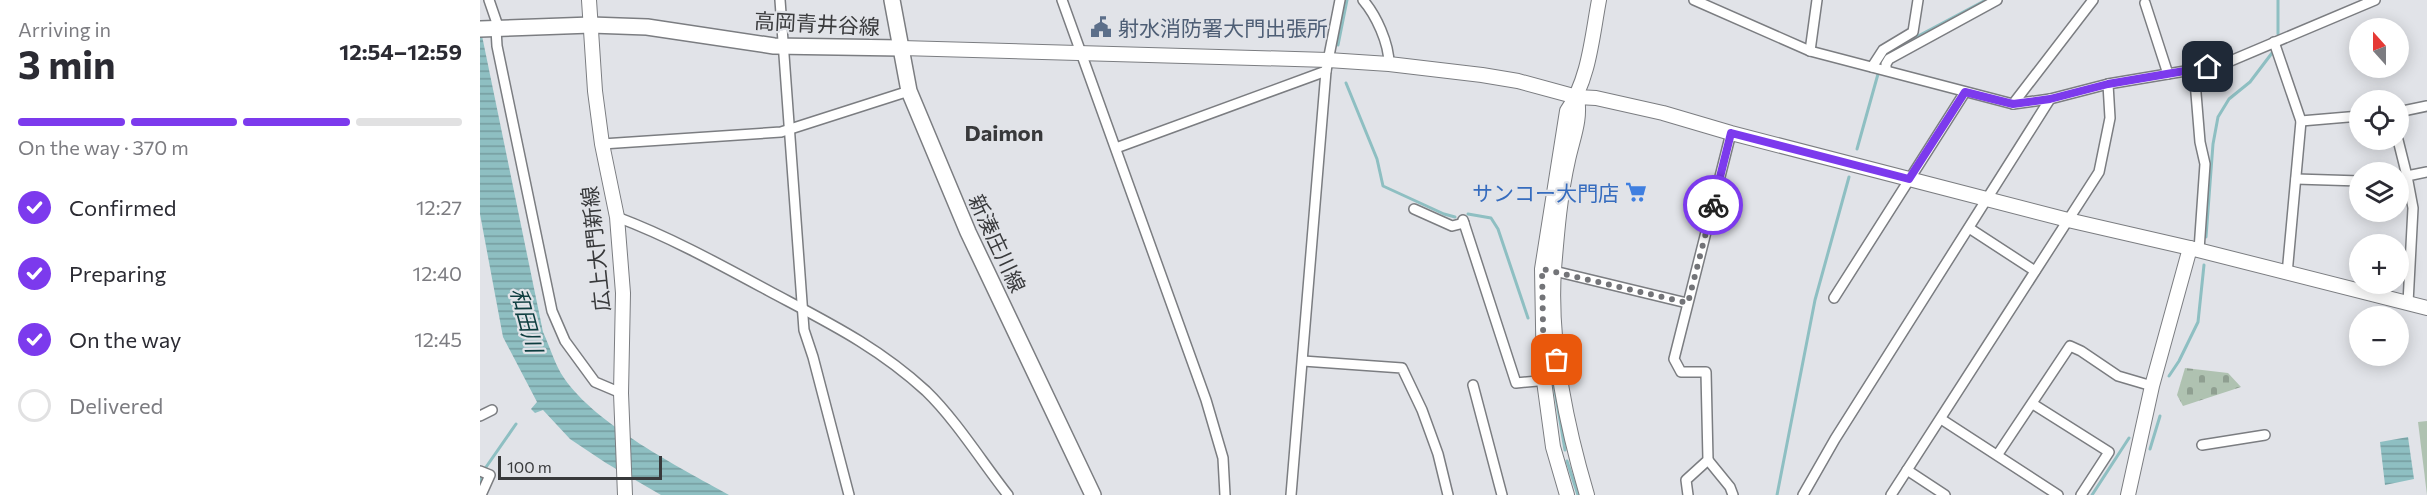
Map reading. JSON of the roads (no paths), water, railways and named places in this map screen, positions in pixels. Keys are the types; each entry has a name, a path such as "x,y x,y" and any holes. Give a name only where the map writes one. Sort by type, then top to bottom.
{"main road":[{"name":"新湊庄川線","path":"892,0 909,91 968,232 1093,495"},
{"name":"高岡青井谷線","path":"492,29 591,25 647,27 782,46 901,48"}],"street":[{"path":"489,0 492,29 552,311 565,341 595,382 622,399"},
{"name":"広上大門新線","path":"589,0 595,92 602,144 617,217 623,293 622,399 625,495"},
{"path":"780,0 804,330 849,495"},
{"path":"1062,0 1206,400 1223,458 1225,495"},
{"path":"1291,495 1327,65 1340,0"},
{"path":"1363,0 1370,9 1389,53 1389,64"},
{"path":"1567,495 1553,447 1544,381 1548,270 1568,161 1580,114 1577,97 1599,0"},
{"path":"1694,0 1810,51 2013,104 2050,99 2108,84 2221,65 2375,0"},
{"path":"1721,11 1723,0"},
{"path":"1810,51 1817,0"},
{"path":"1872,67 1883,50 1913,32 1918,0"},
{"path":"1886,70 1886,64 1890,59 1997,0"},
{"path":"2013,104 2093,0"},
{"path":"2145,3 2168,74"},
{"path":"2274,42 2301,121 2287,274"},
{"path":"901,48 1327,65 1389,64 1518,81 1577,97 1596,98 1663,113 1731,133 2068,220 2194,249 2427,308"},
{"path":"1116,148 1327,65"},
{"path":"2128,495 2152,386 2194,249 2205,183 2205,164 2199,131 2194,69"},
{"path":"1891,495 2099,172 2110,118 2108,84"},
{"path":"602,144 790,130 909,91"},
{"path":"1834,298 1965,92"},
{"path":"1803,495 1835,439 2050,99"},
{"path":"2409,110 2427,106"},
{"path":"2301,121 2349,117"},
{"path":"1731,133 1674,359 1680,372 1706,372 1708,460 1730,487 1733,495"},
{"path":"2409,174 2427,172"},
{"path":"2296,178 2349,180"},
{"path":"2408,303 2413,208 2409,193"},
{"path":"1414,209 1452,226 1463,222 1516,383 1560,379"},
{"path":"617,217 650,229 852,335 884,356 927,392 1008,495"},
{"path":"1969,228 2035,271"},
{"path":"1548,270 1688,303"},
{"path":"1548,270 1560,379 1569,417 1572,447 1587,495"},
{"path":"1998,454 2070,346 2118,376 2152,386"},
{"path":"1303,361 1402,368 1422,410 1438,454 1448,495"},
{"path":"1473,385 1502,495"},
{"path":"2033,404 2109,452 2081,495"},
{"path":"480,416 492,410"},
{"path":"1941,419 2058,495"},
{"path":"2202,445 2265,435"},
{"path":"1688,495 1686,480 1708,460"},
{"path":"1907,470 1946,495"},
{"path":"480,471 490,475 481,495"}],"water":[{"name":"和田川","path":"480,26 543,332 555,362 564,378 596,412 640,444 729,495 661,495 570,439 543,410 535,413 531,409 537,402 503,337 480,214"},
{"path":"2408,437 2414,479 2385,485 2380,442"}],"waterway":[{"path":"1338,45 1347,0"},
{"path":"1881,61 1890,51 1986,0"},
{"path":"2278,0 2278,34"},
{"path":"2206,237 2213,144 2218,117 2229,99 2250,82 2272,53"},
{"path":"1857,149 1878,74"},
{"path":"1346,83 1377,159 1383,186 1455,217"},
{"path":"1777,495 1815,300 1849,177"},
{"path":"1468,214 1491,218 1498,229 1528,318"},
{"path":"2169,376 2198,322 2204,265"},
{"path":"1551,359 1552,374"},
{"path":"1554,385 1565,450"},
{"path":"2150,449 2160,416"},
{"path":"484,470 516,424"},
{"path":"2092,495 2129,438"},
{"path":"1567,461 1578,495"},
{"path":"480,481 482,477"}],"place":[{"name":"射水消防署大門出張所","path":"1101,27"},
{"name":"サンコー大門店","path":"1636,192"}],"district":[{"name":"Daimon","path":"1004,132"}]}
